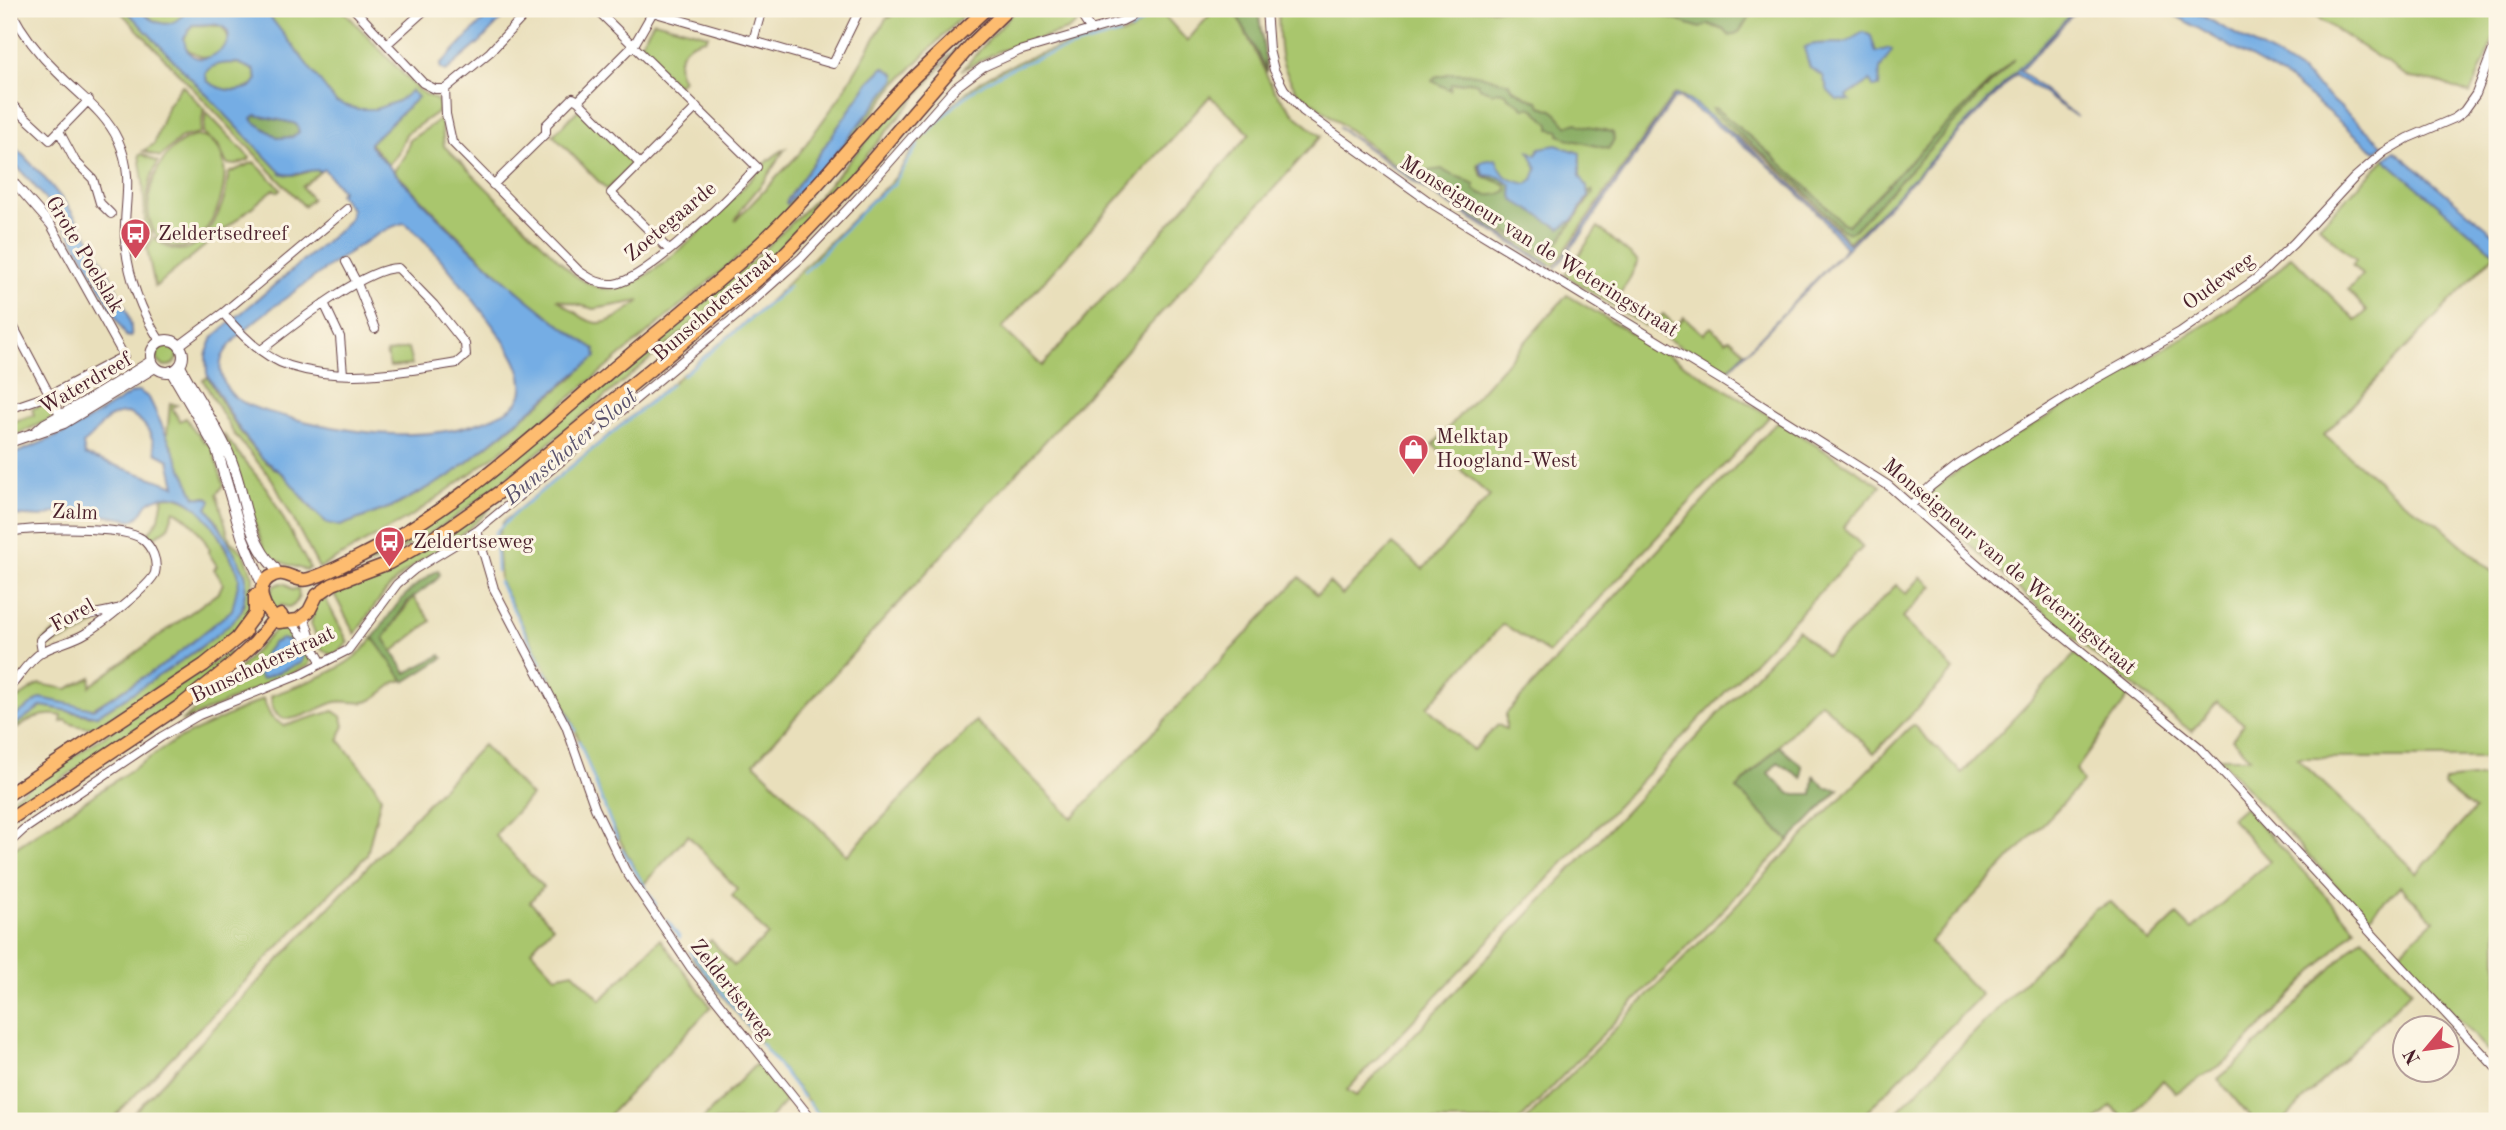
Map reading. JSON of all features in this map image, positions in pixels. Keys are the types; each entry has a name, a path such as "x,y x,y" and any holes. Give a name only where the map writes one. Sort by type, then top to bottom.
{"main road":[{"name":"Bunschoterstraat","path":"307,587 333,584 389,563 443,532 504,489 770,269 856,179 972,44 1008,9"},
{"name":"Bunschoterstraat","path":"307,587 334,568 391,539 456,498 558,416 751,252 809,195 912,79 981,12"},
{"path":"292,570 307,587 303,612 281,615 281,621 260,609 255,589 267,575 292,570"},
{"name":"Bunschoterstraat","path":"9,794 204,665 238,637 260,609"},
{"name":"Bunschoterstraat","path":"9,820 180,706 281,621"}],"street":[{"path":"10,9 43,58 89,100 118,140 129,188 125,227 128,263 140,302 160,341"},
{"path":"354,9 423,83 435,89 445,89 490,52 530,9"},
{"path":"387,44 426,9"},
{"name":"Zoetegaarde","path":"445,89 446,114 452,142 579,271 596,283 624,282 669,250 731,195 757,167 596,9"},
{"path":"642,9 654,10 833,64 860,9"},
{"path":"753,41 762,9"},
{"path":"1077,9 1091,30"},
{"path":"1084,9 1091,30"},
{"name":"Bunschoterstraat","path":"9,843 150,744 199,715 348,650 397,584 415,569 477,531 736,316 801,258 955,88 983,67 1018,51 1126,20 1139,9"},
{"name":"Monseigneur van de Weteringstraat","path":"1266,9 1269,50 1274,70 1283,89 1303,111 1424,199 1881,480 2011,594 2199,747 2497,1069"},
{"path":"578,101 634,45 654,10"},
{"name":"Oudeweg","path":"1911,505 1931,485 1958,465 2090,383 2180,332 2256,278 2294,243 2354,178 2384,152 2408,138 2448,122 2464,111 2476,94 2497,39"},
{"path":"493,185 546,133 546,125 573,99 639,163"},
{"path":"9,102 50,140 89,100"},
{"path":"669,250 611,193 696,107"},
{"path":"59,131 75,161 93,179 100,203 111,214"},
{"name":"Grote Poelslak","path":"9,177 51,225 124,356"},
{"path":"180,345 223,313 347,209"},
{"path":"346,261 375,329"},
{"path":"223,313 261,350 289,366 343,374 386,374 457,363 466,355 465,344 434,305 398,268 391,268 357,283 324,303 261,350"},
{"path":"324,303 340,337 343,374"},
{"path":"9,318 62,420"},
{"path":"170,340 180,345 183,355 175,369 160,371 153,364 152,350 160,341 170,340"},
{"name":"Waterdreef","path":"9,409 50,395 124,356"},
{"name":"Waterdreef","path":"9,442 48,430 153,364"},
{"path":"175,369 217,450 251,558 267,575"},
{"path":"175,369 228,453 252,532 264,555 267,575"},
{"name":"Zalm","path":"9,532 76,528 140,537"},
{"name":"Zeldertseweg","path":"477,531 494,589 570,735 600,819 625,870 684,958 813,1121"},
{"name":"Forel","path":"9,688 30,661 42,652 85,634 150,581 155,571 152,552 140,537"},
{"name":"Forel","path":"42,652 40,640 63,622 85,614 119,608"},
{"path":"303,612 314,649 322,663"},
{"path":"281,621 314,649"}],"green space":[{"path":"118,9 125,9 281,173 293,175 313,169 321,171 302,187 312,199 304,206"},
{"path":"139,9 187,9 176,21 163,24 151,19"},
{"path":"264,9 342,9 418,90 438,101 440,110 406,134 397,155 388,165 370,143 417,98 366,110 336,102"},
{"path":"873,9 949,9 945,14 947,15 952,9 969,9 896,84 858,132 767,233 553,412 504,449 415,514 319,568 272,479 234,434 203,380 208,377 232,420 263,459 288,479 317,514 340,526 397,505 450,476 576,375 595,349 514,288 394,171 405,156 410,140 441,119 444,146 573,274 594,286 617,288 631,284 664,263 714,218 766,163 785,149 735,221 798,155 840,97 886,19 891,17","holes":["884,67 895,74 787,204 869,82","557,299 594,309 640,301 615,318 598,323 581,316"]},
{"path":"1016,9 1074,9 1077,23 1067,30 999,51 962,70"},
{"path":"1149,9 1167,9 1163,14 1187,41 1215,9 1234,9 1274,90 1297,117 1321,136 754,763 847,855 976,721 1072,818 1300,577 1317,595 1329,582 1342,595 1393,544 1423,569 1490,496 1433,445 1567,295 1770,416 1549,653 1503,624 1427,707 1473,750 1498,725 1506,729 1506,714 1775,424 1779,422 1881,486 1843,527 1863,547 1347,1090 1356,1096 1798,630 1826,656 1896,585 1906,594 1921,577 1933,586 1902,618 1954,670 1874,753 1821,702 1737,789 1789,841 1519,1121 824,1121 692,958 711,940 734,966 768,935 732,896 737,889 688,835 643,885 610,821 569,714 500,582 497,538 503,522 765,306 892,182 913,149 954,103 978,83 1027,58 1129,32 1144,19","holes":["1210,96 1250,134 1042,366 1002,328"]},
{"path":"1234,9 1258,9 1267,72"},
{"path":"1278,9 1677,9 1671,13 1724,30 1739,32 1755,9 2076,9 1897,196 1849,242 1804,193 1765,157 1683,96 1674,94 1554,266 1418,182 1300,95 1283,64"},
{"path":"1642,9 1660,9 1673,13 1677,9 1755,9 1739,32 1730,36 1724,30 1709,24 1700,28"},
{"path":"2304,9 2497,9 2497,31 2470,94 2442,83 2410,78"},
{"path":"654,21 708,35 706,39 691,44 682,53 678,66 683,80 677,86 639,46"},
{"path":"192,25 221,26 228,40 220,52 210,58 196,55 184,44"},
{"path":"960,45 845,181 774,254 530,459 453,519 410,545 358,570 355,564 380,551 689,314 751,262 815,200 886,119"},
{"path":"2014,59 1854,230 1848,232 1842,230 1798,183 1712,109 1715,108 1765,149 1842,223 1848,225"},
{"path":"238,63 254,70 257,79 252,86 229,90 207,81 205,73 211,67"},
{"path":"1452,73 1476,74 1509,83 1513,89 1556,113 1567,126 1577,123 1604,130 1613,133 1614,139 1609,149 1572,140 1559,135 1559,131 1550,129 1550,124 1535,110 1523,108 1506,93 1493,93 1469,82 1451,84 1450,90 1432,81 1435,77"},
{"path":"182,85 204,109 200,133 182,137 160,157 143,151 154,144 168,105"},
{"path":"580,108 633,163 607,190 553,135"},
{"path":"206,112 249,160 236,165 227,164 218,145 203,134"},
{"path":"256,115 293,123 297,125 299,132 292,137 279,138 254,122 252,118"},
{"path":"195,136 213,142 222,157 224,177 220,200 212,221 199,238 184,247 168,245 156,235 150,221 148,204 151,187 168,154 180,143"},
{"path":"139,155 158,162 149,188 148,215 152,233 146,245"},
{"path":"2386,158 2495,254 2324,435 2403,502 2437,523 2497,576 2497,769 2487,758 2297,758 2417,873 2474,810 2444,786 2445,781 2497,775 2497,1061 2460,1021 2460,1014 2454,1014 2398,954 2434,920 2400,886 2367,919 2219,758 2250,758 2232,739 2244,724 2217,702 2192,732 2065,631 1924,503 1933,489 1971,461 2208,323 2274,274 2291,256 2356,321 2367,311 2348,290 2362,275 2352,265 2356,260 2319,226"},
{"path":"254,162 281,189 278,192 274,189 155,287 147,249 154,237 172,249 182,250 199,241 207,233 218,213 229,173"},
{"path":"1478,164 1484,175 1499,177 1511,185 1512,195 1573,220 1589,191 1592,190 1593,193 1548,257 1425,183 1420,175 1422,172 1442,169 1475,185 1474,189 1482,194 1495,195 1507,190 1505,184 1482,176"},
{"path":"1598,227 1638,261 1618,296 1647,322 1645,326 1565,275"},
{"path":"1663,314 1676,326 1684,317 1703,334 1711,327 1726,341 1730,338 1745,352 1725,373 1651,329"},
{"path":"167,346 174,349 177,356 174,363 167,366 160,363 157,356 160,349"},
{"path":"408,348 412,365 390,367 386,353"},
{"path":"46,403 54,408 53,416 49,420 9,438 9,423 34,415 32,409"},
{"path":"170,403 177,405 172,408 180,421 186,418 204,442 211,445 224,485 217,494 230,541 244,553 253,577 250,610 245,621 208,654 97,726 80,726 66,720 61,722 62,716 47,715 34,718 9,733 9,729 42,706 91,716 108,709 202,647 238,616 243,608 245,572 219,524 207,508 211,501 208,497 195,497 191,491 167,436"},
{"path":"223,434 268,490 310,568 306,570 283,563 264,549"},
{"path":"170,496 190,503 205,516 234,564 239,581 232,610 166,663 92,709 41,698 9,720 9,704 39,684 67,689 91,677 90,686 219,592 223,583 214,569 217,566 208,552 210,550 186,518 174,510 168,528 151,539 147,535 159,519 163,497"},
{"path":"492,506 472,526 395,581 355,634 333,592 414,552"},
{"path":"438,570 440,574 436,580 408,601 384,638 406,673 441,655 443,658 405,682 373,638 408,592"},
{"path":"281,583 292,590 298,588 299,597 294,605 281,605 277,610 272,604 271,595 274,586"},
{"path":"324,596 348,642 332,655 322,650 311,624 316,602"},
{"path":"413,597 431,621 392,652 384,638"},
{"path":"98,616 99,621 79,634 44,647 43,641 66,623"},
{"path":"285,627 295,632 312,656 308,666 181,722 223,686 275,630","holes":["273,643 301,662 262,679 254,668"]},
{"path":"373,638 404,680 396,682 369,701 336,702 297,718 279,717 271,696 340,667"},
{"path":"229,652 233,657 192,692 9,814 9,800"},
{"path":"2075,654 2129,696 2076,770 2083,782 1930,942 1981,995 1858,1121 1525,1121 1908,729 1913,725 1962,773"},
{"path":"263,699 271,717 284,726 333,711 342,717 344,726 339,740 381,797 367,855 110,1121 9,1121 9,852 176,740"},
{"path":"483,745 531,796 495,835 543,887 530,902 553,926 531,950 555,976 573,972 601,1000 660,939 711,1007 608,1116 612,1121 126,1121"},
{"path":"1779,746 1802,766 1802,778 1778,762 1768,773 1790,794 1812,794 1814,776 1826,788 1839,789 1789,841 1737,789"},
{"path":"2244,807 2355,928 2231,1058 2176,1093 2163,1080 2127,1121 2111,1106 2095,1121 1888,1121 2094,910 2111,902 2149,942 2177,915 2192,930 2270,861 2231,818"},
{"path":"2362,937 2412,990 2283,1121 2253,1121 2218,1079 2242,1059"},
{"path":"756,1064 786,1101 767,1121 701,1121"}],"water":[{"path":"125,9 139,9 151,19 163,24 176,21 187,9 264,9 336,102 356,109 376,109 398,101 411,91 418,97 370,146 476,255 564,328 595,349 596,357 450,476 396,505 340,526 327,523 284,475 262,458 240,430 207,374 206,355 213,337 343,227 350,218 351,209 339,194 342,191 324,169 292,175 281,173","holes":["214,24 226,29 229,37 217,53 197,58 189,52 184,38 192,25","238,63 254,70 257,79 252,86 241,90 218,87 207,81 205,73 220,64","256,115 293,123 297,125 299,132 292,137 279,138 252,118","405,223 426,243 501,336 514,357 522,379 522,389 515,405 470,426 419,434 393,434 341,429 291,418 256,408 232,395 224,382 220,366 224,354 235,339 318,274 358,246"]},
{"path":"494,9 511,9 479,43 446,71 441,69 440,65"},
{"path":"2076,9 2020,71 2077,117 2016,74 1730,369 1846,248 1815,210 1765,162 1679,97 1674,99 1580,237 1555,269 1674,96 1677,95 1698,107 1769,164 1850,244"},
{"path":"2164,9 2190,9 2279,58 2301,72 2383,145 2376,151 2291,81"},
{"path":"1864,32 1871,36 1876,52 1890,48 1892,50 1880,69 1879,87 1873,87 1870,81 1847,97 1850,101 1837,100 1828,91 1823,76 1810,68 1804,48 1817,44 1846,42"},
{"path":"884,67 895,74 896,79 833,157 787,204 869,82"},
{"path":"1338,127 1418,183 1549,265 1424,189"},
{"path":"9,142 56,191 94,246 127,311 131,337 126,336 61,220 28,178 9,159"},
{"path":"1556,145 1580,153 1580,176 1587,186 1588,196 1573,220 1560,228 1513,200 1511,185 1499,177 1484,175 1479,164 1496,159 1507,177 1527,184 1533,179 1537,169 1529,151 1536,155 1540,148"},
{"path":"2395,151 2497,236 2497,255 2388,162 2386,158"},
{"path":"139,391 149,398 195,497 209,498 211,501 207,508 229,543 246,578 242,609 235,619 199,648 96,716 42,706 9,729 9,720 41,698 93,709 166,663 232,610 239,580 238,572 205,516 181,498 166,496 151,501 140,516 133,520 65,509 42,517 9,515 9,456 72,430","holes":["127,413 147,429 156,453 169,460 175,486 85,455 83,444 107,420 118,414"]},
{"path":"282,639 291,641 303,655 301,663 262,679 254,668 273,643"}],"waterway":[{"name":"Bunschoter Sloot","path":"1131,30 1147,18 1152,9"},
{"name":"Bunschoter Sloot","path":"927,134 949,111 992,78 1038,58 1119,34"},
{"name":"Bunschoter Sloot","path":"804,273 872,201 893,185 918,145"},
{"name":"Bunschoter Sloot","path":"683,375 790,286"},
{"name":"Bunschoter Sloot","path":"497,571 495,533 515,513 672,384"},
{"path":"499,582 541,663"},
{"path":"545,672 548,678"},
{"path":"553,688 575,730"},
{"path":"579,741 617,839"},
{"path":"622,849 656,905"},
{"path":"667,920 680,938"},
{"path":"690,952 754,1033"},
{"path":"761,1043 803,1097"},
{"path":"808,1102 824,1121"}],"place":[{"name":"Zeldertsedreef","path":"135,261"},
{"name":"Melktap Hoogland-West","path":"1413,476"},
{"name":"Zeldertseweg","path":"390,569"}]}
